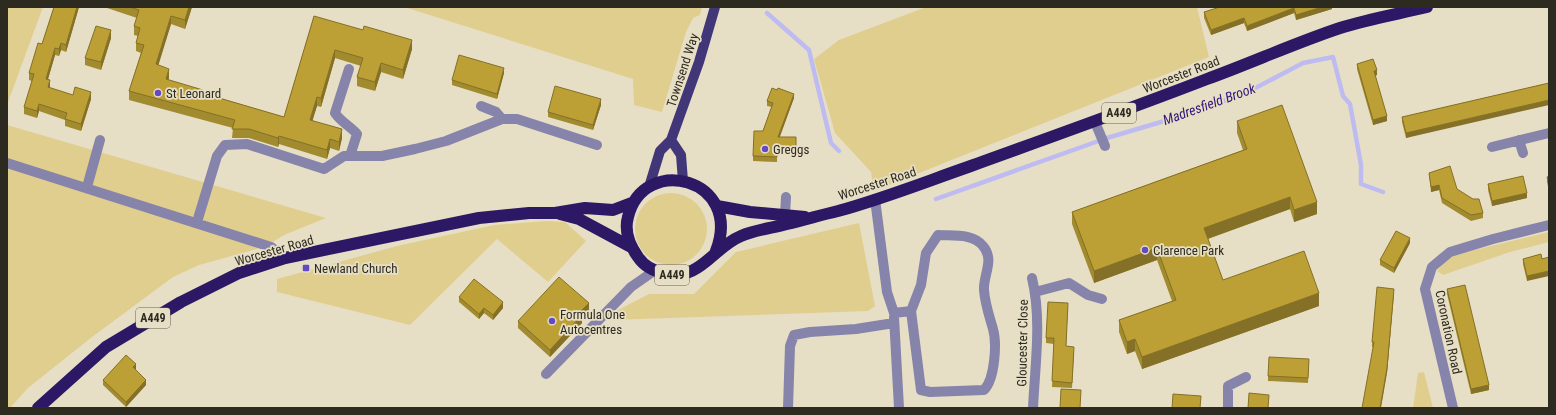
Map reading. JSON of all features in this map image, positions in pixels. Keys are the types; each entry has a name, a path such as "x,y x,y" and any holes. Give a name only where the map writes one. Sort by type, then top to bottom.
{"highway":[{"name":"Worcester Road","path":"810,217 875,199 1098,126 1341,28 1427,7"},
{"name":"A449","path":"674,180 683,181 693,184 711,196 717,206 722,224 722,237 716,251 704,265 689,273 672,275 654,271 640,261 631,247 626,229 628,217 634,202 649,187 658,182 674,180"},
{"name":"A449","path":"555,213 585,208 613,210 634,202"},
{"name":"A449","path":"717,206 750,212 810,217"},
{"name":"Worcester Road","path":"38,408 106,347 181,302 239,273 285,258 480,218 528,213 555,213"},
{"name":"A449","path":"555,213 579,219 631,247"},
{"name":"A449","path":"716,251 741,236 810,217"}],"main road":[{"name":"Townsend Way","path":"649,187 660,151 671,140 699,62 715,7"},
{"path":"671,140 681,155 683,181"}],"street":[{"path":"349,69 335,113 340,121 350,126 357,134 350,156"},
{"path":"481,106 496,112 502,119"},
{"path":"197,222 218,156 225,145 246,144 324,169 344,156 382,156 415,149 446,141 502,119 517,119 597,145"},
{"path":"1098,126 1105,146"},
{"path":"1492,147 1549,133"},
{"path":"87,187 100,140"},
{"path":"1519,140 1523,153"},
{"path":"7,163 87,187 272,247 285,258"},
{"path":"785,215 786,197"},
{"path":"875,199 887,292 894,318 899,408"},
{"name":"Coronation Road","path":"1453,408 1425,289 1432,267 1450,252 1493,239 1549,225"},
{"path":"788,408 790,346 794,336 810,332 856,329 894,318 911,311 921,285 926,253 938,234 970,237 984,246 989,259 984,288 986,308 993,330 994,362 989,385 984,390 930,392 921,390 911,311"},
{"path":"546,374 631,287 654,271"},
{"name":"Gloucester Close","path":"1032,278 1035,292 1037,325 1033,408"},
{"path":"1035,292 1069,283 1088,296 1102,299"},
{"path":"1228,408 1228,386 1246,377"}],"shaded area":[{"path":"7,7 43,7 7,105"},
{"path":"404,7 702,7 700,15 693,18 686,32 662,112 634,105 633,79"},
{"path":"926,7 1197,7 1209,57 874,191 871,172 835,133 814,59 839,40"},
{"path":"7,125 326,218 284,235 264,247 199,265 173,277 92,337 28,388 10,408 7,408"},
{"path":"671,193 691,199 701,209 707,229 701,249 691,259 671,265 651,259 641,249 635,229 641,209 651,199"},
{"path":"546,221 565,222 586,241 548,282 497,239 410,325 277,292 277,279 397,246 494,225"},
{"path":"859,223 875,306 868,311 612,320 616,311 649,294 694,294 736,252"},
{"path":"1549,232 1549,242 1510,252 1443,275 1437,271 1445,261 1454,255"},
{"path":"1424,372 1433,408 1413,408 1418,373"}],"building":[{"path":"54,7 77,7 66,45 61,43 59,49 55,48 46,79 50,80 48,87 73,95 75,87 91,92 81,124 65,119 67,113 39,104 37,111 24,107 34,74 29,73 38,43 42,44"},
{"path":"130,7 189,7 185,20 171,16 156,64 169,69 166,79 203,90 202,93 284,117 314,16 363,30 364,26 412,40 403,70 381,63 375,82 357,77 363,58 335,50 321,98 317,97 310,120 342,129 339,142 330,139 327,150 249,129 232,129 235,120 129,91 144,45 136,43 140,28 134,26 139,10"},
{"path":"1220,7 1322,7 1296,15 1294,8 1247,26 1244,18 1211,30 1204,12"},
{"path":"96,26 111,30 101,62 85,58"},
{"path":"459,55 504,68 497,94 452,80"},
{"path":"1373,59 1377,70 1374,71 1387,116 1373,120 1357,64"},
{"path":"1549,83 1549,100 1406,133 1402,117"},
{"path":"555,86 601,99 593,125 548,112"},
{"path":"772,88 777,90 778,88 794,94 778,137 796,137 796,150 777,148 777,157 753,156 754,131 763,131 773,103 767,101"},
{"name":"Clarence Park","path":"1282,105 1317,202 1294,210 1290,197 1204,228 1223,280 1304,251 1319,293 1142,357 1135,339 1127,342 1119,320 1176,300 1157,248 1094,271 1072,212 1247,149 1237,121"},
{"path":"1450,166 1457,189 1473,199 1479,199 1483,213 1471,215 1442,198 1439,185 1431,187 1429,173"},
{"path":"1523,176 1527,193 1492,201 1488,184"},
{"path":"1396,231 1410,238 1394,268 1380,260"},
{"path":"1541,254 1542,259 1549,257 1549,271 1527,276 1523,259"},
{"name":"Formula One Autocentres","path":"559,277 589,303 579,313 582,315 550,350 518,321"},
{"path":"474,279 503,302 493,315 484,308 479,314 459,297"},
{"path":"1465,285 1489,385 1471,389 1447,289"},
{"path":"1377,287 1394,289 1387,368 1380,408 1362,408 1374,342 1372,342"},
{"path":"1048,302 1068,303 1066,346 1074,347 1072,383 1052,381 1054,338 1046,338"},
{"path":"126,355 136,364 133,367 146,380 126,402 103,380"},
{"path":"1269,357 1309,359 1308,378 1268,376"},
{"path":"1061,389 1081,390 1080,408 1060,408"},
{"path":"1249,393 1269,395 1268,408 1248,408"},
{"path":"1173,394 1201,396 1200,408 1172,408"}],"waterway":[{"name":"Madresfield Brook","path":"767,13 809,50 831,143 839,151"},
{"name":"Madresfield Brook","path":"936,199 1107,138 1161,122 1244,94 1303,63 1333,57 1343,96 1350,104 1361,165 1361,184 1383,192"}],"place":[{"name":"St Leonard","path":"158,93"},
{"name":"Greggs","path":"765,149"},
{"name":"Clarence Park","path":"1145,250"},
{"name":"Newland Church","path":"306,268"},
{"name":"Formula One Autocentres","path":"552,321"}]}
